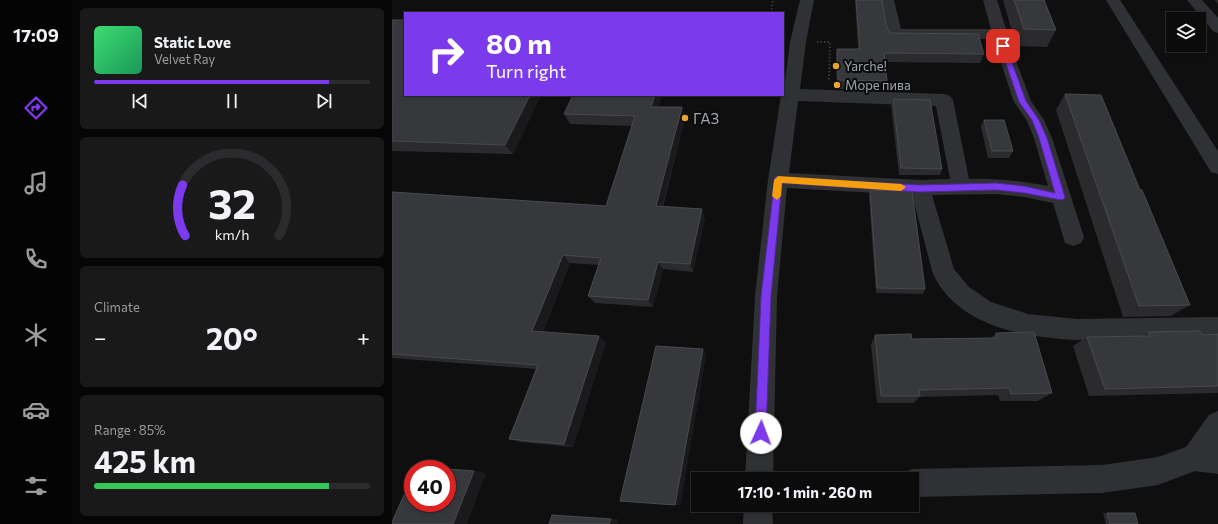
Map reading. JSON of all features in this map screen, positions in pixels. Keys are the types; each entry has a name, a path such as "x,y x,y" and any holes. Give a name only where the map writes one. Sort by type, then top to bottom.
{"street":[{"path":"759,472 766,296 778,180 790,95 793,44 807,0"},
{"path":"887,0 894,34 1000,34"},
{"path":"990,0 1023,102 1035,120 1043,138 1073,237"},
{"path":"1114,0 1218,167"},
{"path":"1194,0 1218,28"},
{"path":"790,95 944,100 961,188"},
{"path":"778,180 920,188 996,186 1024,189 1061,197"},
{"path":"920,188 944,274 961,294 984,311 1028,325 1076,330 1218,328"},
{"path":"919,483 1102,479 1158,471 1207,458 1218,424"},
{"path":"758,512 758,524"}],"path":[{"path":"771,12 773,0"},
{"path":"793,44 830,42 828,96"}],"building":[{"path":"856,0 882,0 886,25 890,33 978,34 984,54 884,53 887,81 838,80 837,49 860,49"},
{"path":"1014,0 1044,0 1056,30 1024,29"},
{"path":"392,20 404,20 404,96 530,96 505,145 392,141"},
{"path":"1065,94 1101,95 1190,305 1139,306"},
{"path":"573,96 655,96 651,107 682,107 656,206 702,209 690,264 658,262 648,300 588,296 601,258 563,255 532,331 599,336 564,444 509,439 538,365 392,354 392,192 606,206 635,116 564,114"},
{"path":"893,99 930,100 942,169 901,168"},
{"path":"984,120 1004,120 1013,151 992,151"},
{"path":"870,190 912,191 925,289 877,288"},
{"path":"1200,331 1202,335 1218,334 1218,386 1105,389 1087,337 1150,336 1148,332"},
{"path":"1034,332 1052,393 1011,394 1009,388 919,390 920,396 881,396 875,335 911,334 912,339 997,338 996,333"},
{"path":"656,346 703,349 675,505 620,501"},
{"path":"456,470 474,471 453,524 392,524 404,495 404,512 456,512"},
{"path":"1107,513 1135,513 1138,524 1110,524"},
{"path":"552,515 611,519 609,524 549,524"}],"slow traffic":[{"path":"777,196 778,180 901,187"}],"place":[{"name":"Yarche!","path":"836,66"},
{"name":"Море пива","path":"837,85"},
{"name":"ГАЗ","path":"685,118"}],"route":[{"path":"761,433 766,296 778,180 920,188 996,186 1024,189 1061,197 1043,138 1035,120 1023,102 1003,46"}]}
